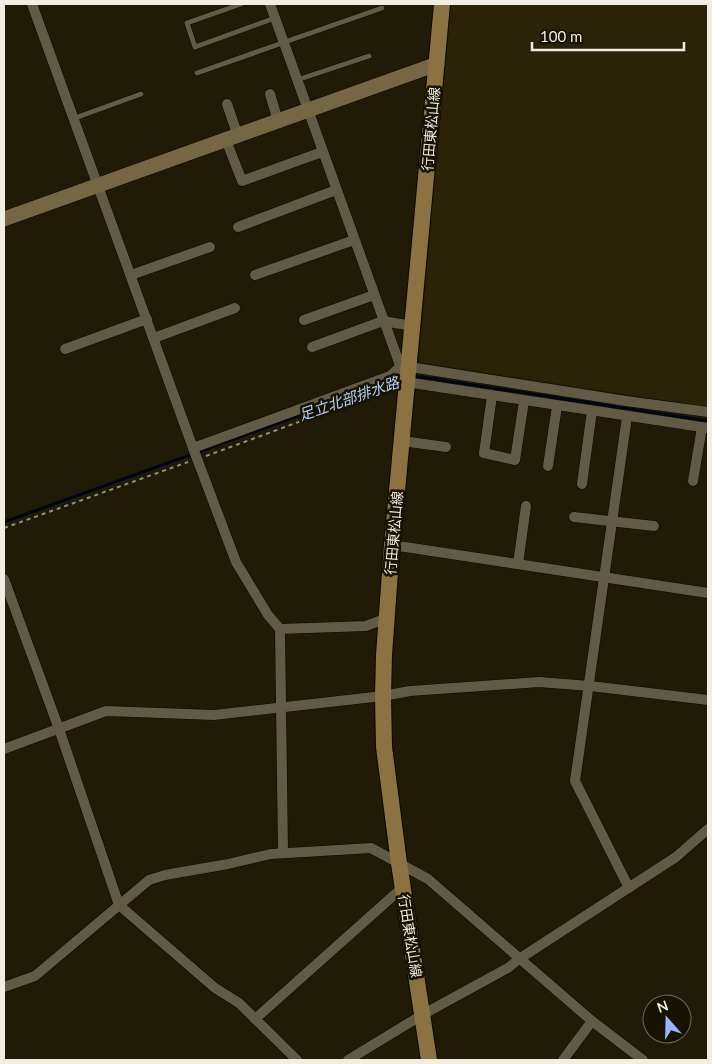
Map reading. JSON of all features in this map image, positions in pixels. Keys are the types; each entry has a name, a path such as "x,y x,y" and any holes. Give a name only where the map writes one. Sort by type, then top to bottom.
{"main road":[{"name":"行田東松山線","path":"429,1060 402,888 384,747 383,696 392,545 402,441 406,372 413,326 442,4"}],"street":[{"path":"32,4 236,562 268,615 280,629 282,852"},
{"path":"270,4 374,295 406,372"},
{"path":"4,220 437,64"},
{"path":"270,94 278,121"},
{"path":"227,104 232,138 242,182 322,152"},
{"path":"238,227 336,190"},
{"path":"255,275 354,240"},
{"path":"131,275 210,247"},
{"path":"304,320 374,295"},
{"path":"154,338 235,308"},
{"path":"65,349 147,319"},
{"path":"312,348 384,321 413,326"},
{"path":"406,372 492,396 705,428 693,481"},
{"path":"193,448 390,376 406,372 708,412"},
{"path":"492,396 484,453 515,460 524,401"},
{"path":"548,466 557,406"},
{"path":"582,484 592,412"},
{"path":"628,417 575,781 629,888"},
{"path":"402,441 446,447"},
{"path":"518,564 526,506"},
{"path":"574,516 654,526"},
{"path":"392,545 708,593"},
{"path":"4,579 59,729 119,905 215,988 239,1003 297,1060"},
{"path":"280,629 366,626 387,618"},
{"path":"4,749 106,711 214,715 383,696 410,691 539,682 708,700"},
{"path":"348,1060 422,1015 508,968 676,857 708,829"},
{"path":"4,987 35,976 54,962 149,880 165,874 282,852 371,848 428,878 519,959 643,1060"},
{"path":"255,1019 402,888"},
{"path":"563,1060 592,1020"}],"lane":[{"path":"241,4 187,23 195,47 274,18"},
{"path":"197,73 382,8"},
{"path":"297,80 368,56"},
{"path":"75,118 141,94"}],"shaded area":[{"path":"450,4 708,4 708,407 419,362"}],"waterway":[{"name":"足立北部排水路","path":"412,378 421,377 708,421"},
{"name":"足立北部排水路","path":"4,522 392,382 403,380"}]}
